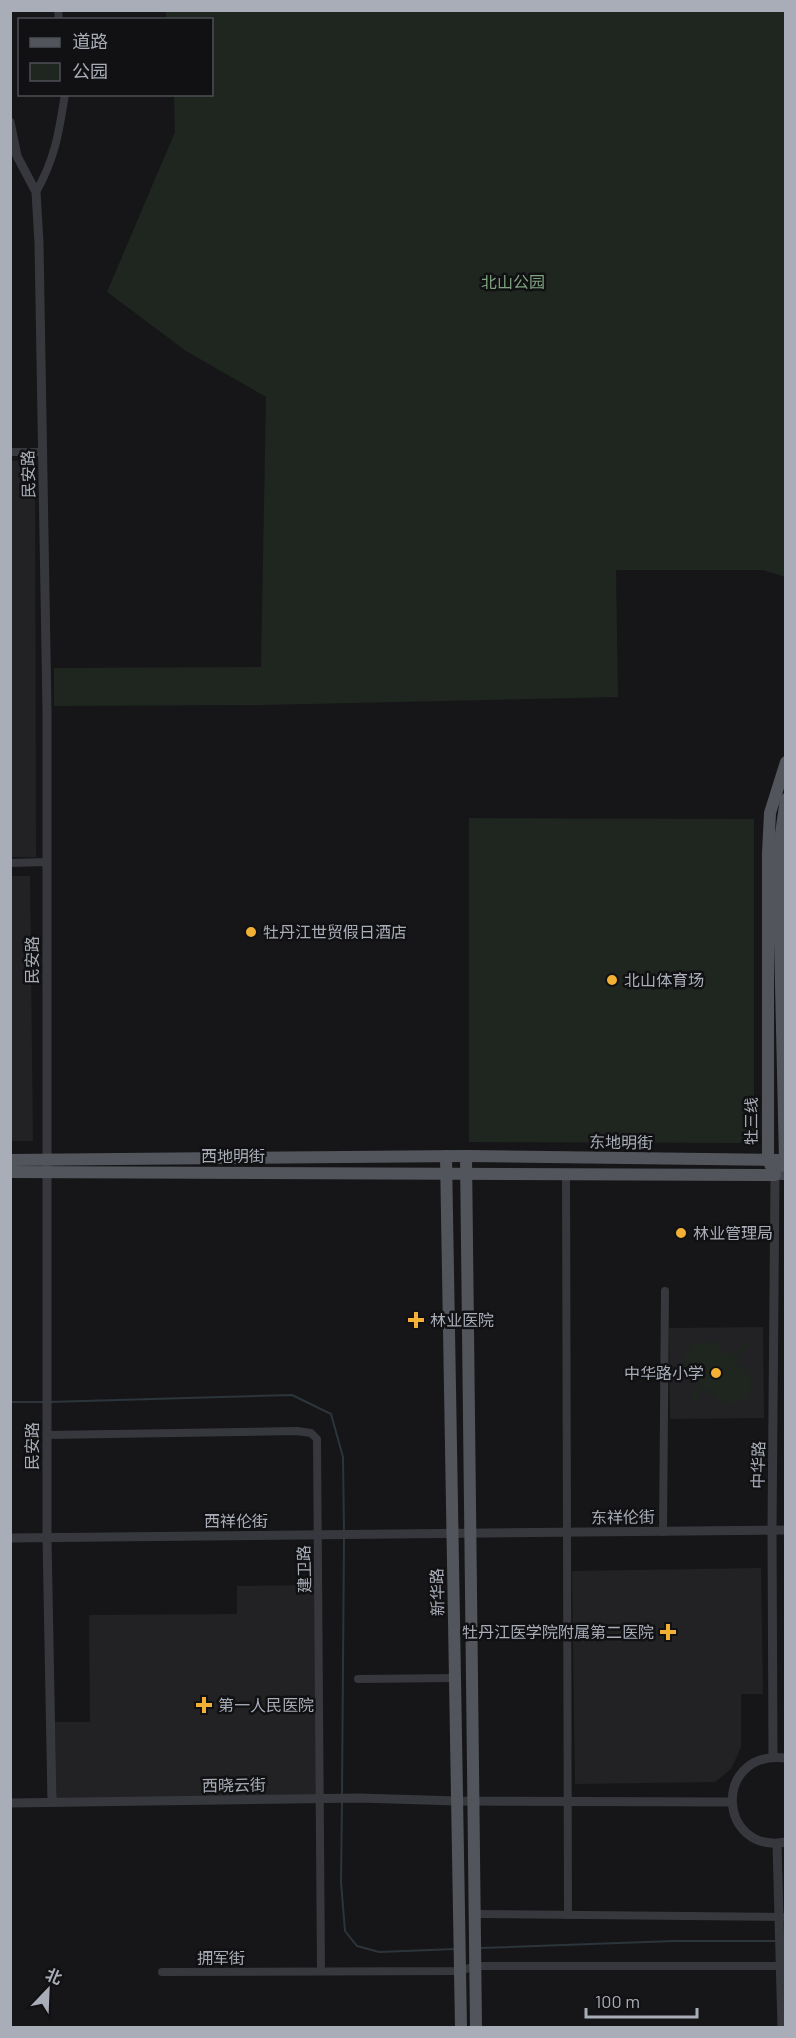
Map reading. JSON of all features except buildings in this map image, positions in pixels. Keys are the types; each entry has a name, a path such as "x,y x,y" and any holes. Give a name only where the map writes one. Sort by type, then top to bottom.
{"main road":[{"name":"牡三线","path":"781,1175 768,1160 768,853 770,813 786,762"},
{"name":"牡三线","path":"785,1160 778,854 786,799"},
{"name":"东地明街","path":"456,1156 785,1160"},
{"path":"456,1156 461,1534 473,1800 476,2028"},
{"name":"西地明街","path":"10,1172 47,1166 456,1156"},
{"name":"新华路","path":"456,1156 461,1534 455,1678 461,2028"},
{"name":"西地明街","path":"10,1160 47,1166 456,1172"},
{"path":"781,1175 785,1160"},
{"name":"东地明街","path":"456,1172 781,1175"}],"street":[{"path":"36,192 48,170 59,132 65,96"},
{"name":"民安路","path":"10,122 18,156 36,192 39,243 47,711 46,1538 52,1803"},
{"path":"10,452 43,452"},
{"path":"10,863 47,862"},
{"path":"566,1173 568,1915"},
{"name":"中华路","path":"773,1757 772,1530 781,1175"},
{"path":"663,1532 664,1291"},
{"name":"建卫路","path":"47,1435 297,1431 311,1433 317,1439 321,1971"},
{"name":"东祥伦街","path":"461,1534 786,1530"},
{"name":"西祥伦街","path":"10,1538 461,1534"},
{"path":"358,1679 455,1678"},
{"path":"782,2028 781,1843 763,1842 751,1837 734,1815 731,1802 738,1776 748,1766 760,1759 786,1758"},
{"name":"西晓云街","path":"10,1803 320,1799 731,1802"},
{"path":"474,1914 782,1917"},
{"name":"拥军街","path":"162,1972 460,1971 475,1966 780,1966"}],"shaded area":[{"path":"35,460 36,857 11,857 11,461"},
{"path":"11,876 30,876 33,1141 11,1141"},
{"name":"中华路小学","path":"763,1327 764,1418 670,1419 669,1328"},
{"name":"牡丹江医学院附属第二医院","path":"761,1568 763,1694 741,1694 741,1747 731,1769 715,1782 575,1784 572,1571"},
{"name":"第一人民医院","path":"317,1585 319,1798 56,1800 55,1722 90,1722 89,1615 237,1614 237,1586"}],"green space":[{"name":"北山公园","path":"165,11 785,11 785,577 763,570 616,570 618,697 262,705 54,706 54,668 261,667 266,397 186,351 107,292 175,132 174,96 213,96 213,18 167,18"},
{"name":"北山体育场","path":"469,818 754,819 754,1143 469,1142"},
{"path":"707,1341 719,1346 730,1357 746,1341 749,1344 734,1360 751,1380 750,1391 743,1400 731,1404 725,1403 717,1399 706,1388 693,1401 689,1397 701,1385 685,1367 686,1354 691,1345"}],"waterway":[{"path":"49,1402 292,1395 331,1414 343,1457 344,1531"},
{"path":"10,1402 44,1402"},
{"path":"342,1795 344,1537"},
{"path":"342,1801 341,1882 345,1931 357,1946 379,1952 456,1949"},
{"path":"480,1948 674,1941 777,1941"}],"place":[{"name":"牡丹江世贸假日酒店","path":"251,932"},
{"name":"北山体育场","path":"612,980"},
{"name":"林业管理局","path":"681,1233"},
{"name":"林业医院","path":"416,1320"},
{"name":"中华路小学","path":"716,1373"},
{"name":"牡丹江医学院附属第二医院","path":"668,1632"},
{"name":"第一人民医院","path":"204,1705"}]}
